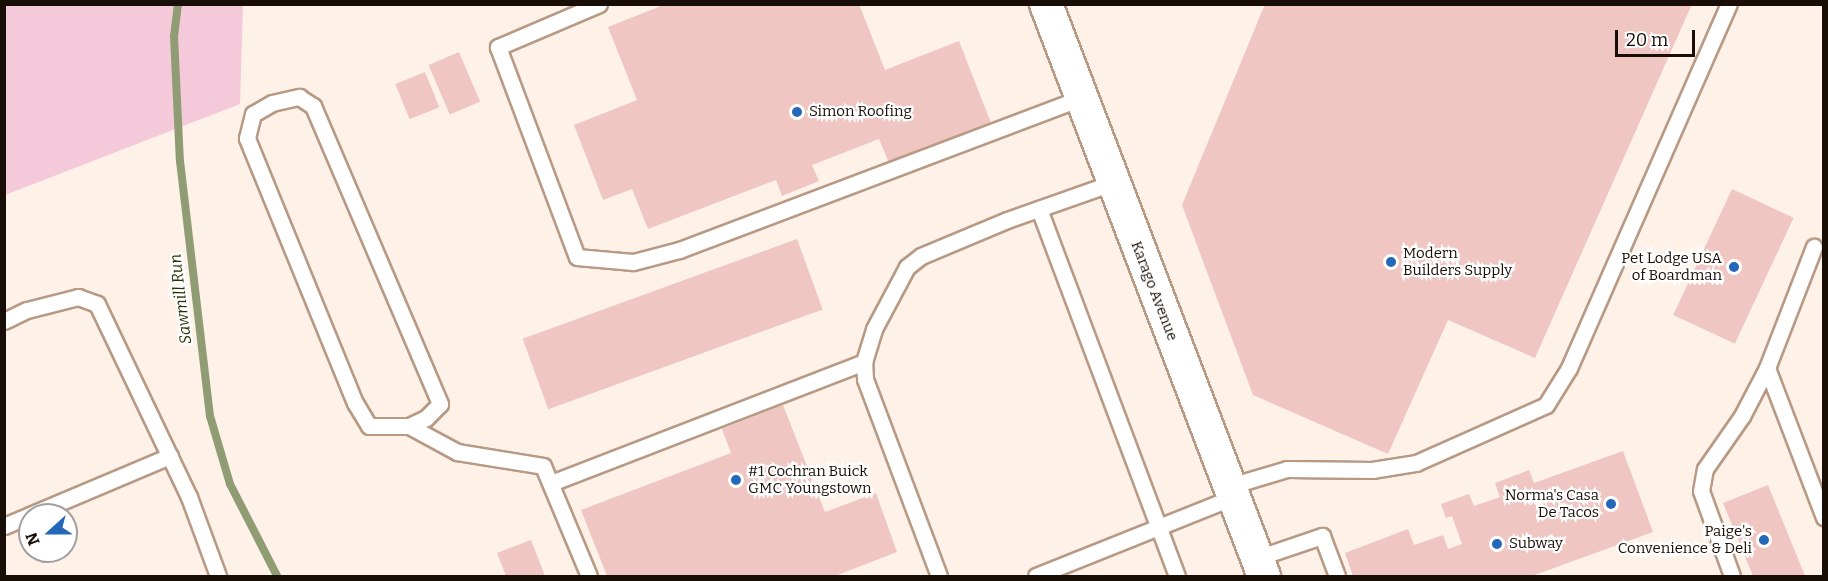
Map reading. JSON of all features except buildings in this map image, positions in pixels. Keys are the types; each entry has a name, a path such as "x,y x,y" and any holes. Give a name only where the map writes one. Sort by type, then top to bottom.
{"street":[{"name":"Karago Avenue","path":"1047,4 1113,183 1261,567"}],"lane":[{"path":"599,4 498,47 577,257 633,262 679,250 1082,98"},
{"path":"1036,576 1160,529 1232,492 1287,469 1372,470 1416,463 1546,405 1569,368 1729,4"},
{"path":"409,426 426,418 440,404 313,106 299,97 272,103 253,114 247,138 355,403 369,426 409,426 457,452 543,466 589,576"},
{"path":"939,576 865,379 864,363 874,328 907,267 921,256 1039,209 1113,183"},
{"path":"1039,209 1177,576"},
{"path":"1732,576 1701,491 1705,469 1742,416 1767,368 1814,246"},
{"path":"4,321 27,310 78,297 97,304 170,456 213,555 218,576"},
{"path":"550,483 864,363"},
{"path":"1767,368 1824,517"},
{"path":"58,503 170,456"},
{"path":"4,526 18,520"},
{"path":"1261,567 1322,536 1337,576"}],"shaded area":[{"path":"5,4 243,5 240,104 5,195"}],"waterway":[{"name":"Sawmill Run","path":"178,4 174,36 180,161 210,416 230,484 277,576"}],"place":[{"name":"Simon Roofing","path":"797,112"},
{"name":"Modern Builders Supply","path":"1391,262"},
{"name":"Pet Lodge USA of Boardman","path":"1734,267"},
{"name":"#1 Cochran Buick GMC Youngstown","path":"736,480"},
{"name":"Norma's Casa De Tacos","path":"1611,504"},
{"name":"Paige's Convenience & Deli","path":"1764,540"},
{"name":"Subway","path":"1497,544"}]}
